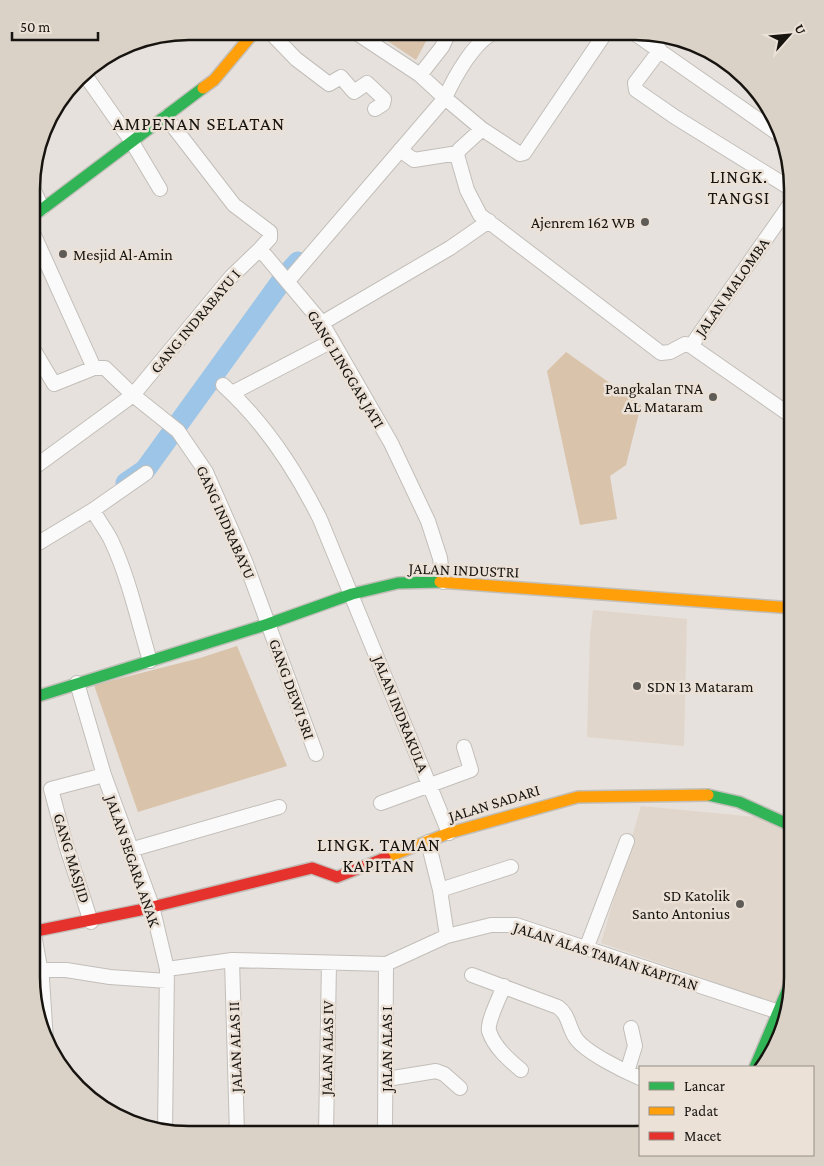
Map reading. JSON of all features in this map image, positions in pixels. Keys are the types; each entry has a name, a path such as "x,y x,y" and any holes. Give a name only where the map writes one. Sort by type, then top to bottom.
{"main road":[{"path":"40,210 214,80 248,40"},
{"name":"JALAN INDUSTRI","path":"40,695 268,624 352,594 398,583 443,582 784,607"},
{"name":"JALAN SADARI","path":"152,906 312,868 337,877 449,834 562,800 604,795 710,795 739,802 784,822"},
{"name":"GANG MASJID","path":"40,930 91,922 152,906"},
{"path":"757,1063 780,1008"}],"street":[{"path":"277,40 296,59 329,84 340,77 354,92 367,83 384,99 383,104 375,109"},
{"path":"367,40 420,75 482,129 520,154 524,153 601,40"},
{"path":"420,75 445,40"},
{"path":"286,278 400,150 483,40"},
{"path":"646,41 771,129"},
{"path":"660,50 635,83 636,90 675,117 784,184"},
{"path":"88,80 132,142 160,189"},
{"path":"166,117 234,205 269,230 270,238 260,249"},
{"path":"400,150 414,160 458,153 482,129"},
{"path":"458,153 467,190 480,214 661,353 670,352 685,344 691,346"},
{"name":"JALAN MALOMBA","path":"784,213 691,346 784,411"},
{"path":"322,323 450,248 490,222"},
{"path":"40,249 100,368 54,384 40,360"},
{"name":"GANG LINGGAR JATI","path":"260,249 322,323 391,443 428,521 440,558 443,582"},
{"name":"GANG INDRABAYU I","path":"40,463 133,395 231,277 260,249"},
{"name":"JALAN INDRAKULA","path":"332,341 228,389 300,479 320,519 449,834"},
{"name":"GANG INDRABAYU","path":"100,368 178,431 215,489 245,561 268,624"},
{"path":"40,542 93,510 146,473"},
{"path":"93,510 110,539 120,564 150,661"},
{"name":"GANG DEWI SRI","path":"268,624 316,754"},
{"name":"JALAN SEGARA ANAK","path":"77,683 104,775 152,906 167,975 165,1124"},
{"path":"381,803 471,770 464,747"},
{"name":"GANG MASJID","path":"91,922 66,844 52,789 104,775"},
{"path":"130,850 279,807"},
{"path":"586,948 627,841"},
{"path":"428,842 440,890 447,936"},
{"path":"440,890 511,867"},
{"name":"JALAN ALAS TAMAN KAPITAN","path":"167,975 232,960 386,964 447,936 503,924 516,926 586,948 779,1012"},
{"name":"JALAN ALAS II","path":"232,960 237,1126"},
{"path":"40,962 44,1009"},
{"name":"JALAN ALAS IV","path":"326,1126 329,963"},
{"name":"JALAN ALAS I","path":"385,1126 387,1079 386,964"},
{"path":"41,970 66,970 110,977 167,975"},
{"path":"472,974 558,1007 567,1016 574,1035 579,1042 639,1078"},
{"path":"504,986 489,1031 506,1057 521,1070"},
{"path":"627,1072 635,1046 631,1028"},
{"path":"387,1079 436,1071 444,1074 460,1088"}],"shaded area":[{"path":"386,40 427,40 416,60"},
{"path":"566,352 641,405 626,465 610,476 617,519 580,525 547,371"},
{"name":"SDN 13 Mataram","path":"593,610 687,619 684,746 587,737 590,636"},
{"path":"237,646 287,766 138,812 94,685 200,658"},
{"path":"641,806 766,818 784,828 784,984 776,1003 601,943"}],"waterway":[{"path":"126,483 145,470 283,279 298,262"}],"traffic: fast":[{"path":"40,211 203,88"},
{"path":"40,695 268,624 352,594 398,583 440,582"},
{"path":"708,795 739,802 784,822"},
{"path":"757,1063 781,1005"}],"traffic: slow":[{"path":"203,88 214,80 247,40"},
{"path":"440,582 784,607"},
{"path":"385,858 449,833 578,797 708,795"}],"traffic: jam":[{"path":"40,930 140,910 312,868 337,877 385,858"}],"place":[{"name":"Ajenrem 162 WB","path":"645,222"},
{"name":"Mesjid Al-Amin","path":"63,254"},
{"name":"Pangkalan TNA AL Mataram","path":"713,397"},
{"name":"SDN 13 Mataram","path":"637,686"},
{"name":"SD Katolik Santo Antonius","path":"740,904"}],"district":[{"name":"AMPENAN SELATAN","path":"199,123"},
{"name":"LINGK. TANGSI","path":"739,187"},
{"name":"LINGK. TAMAN KAPITAN","path":"379,855"}]}
